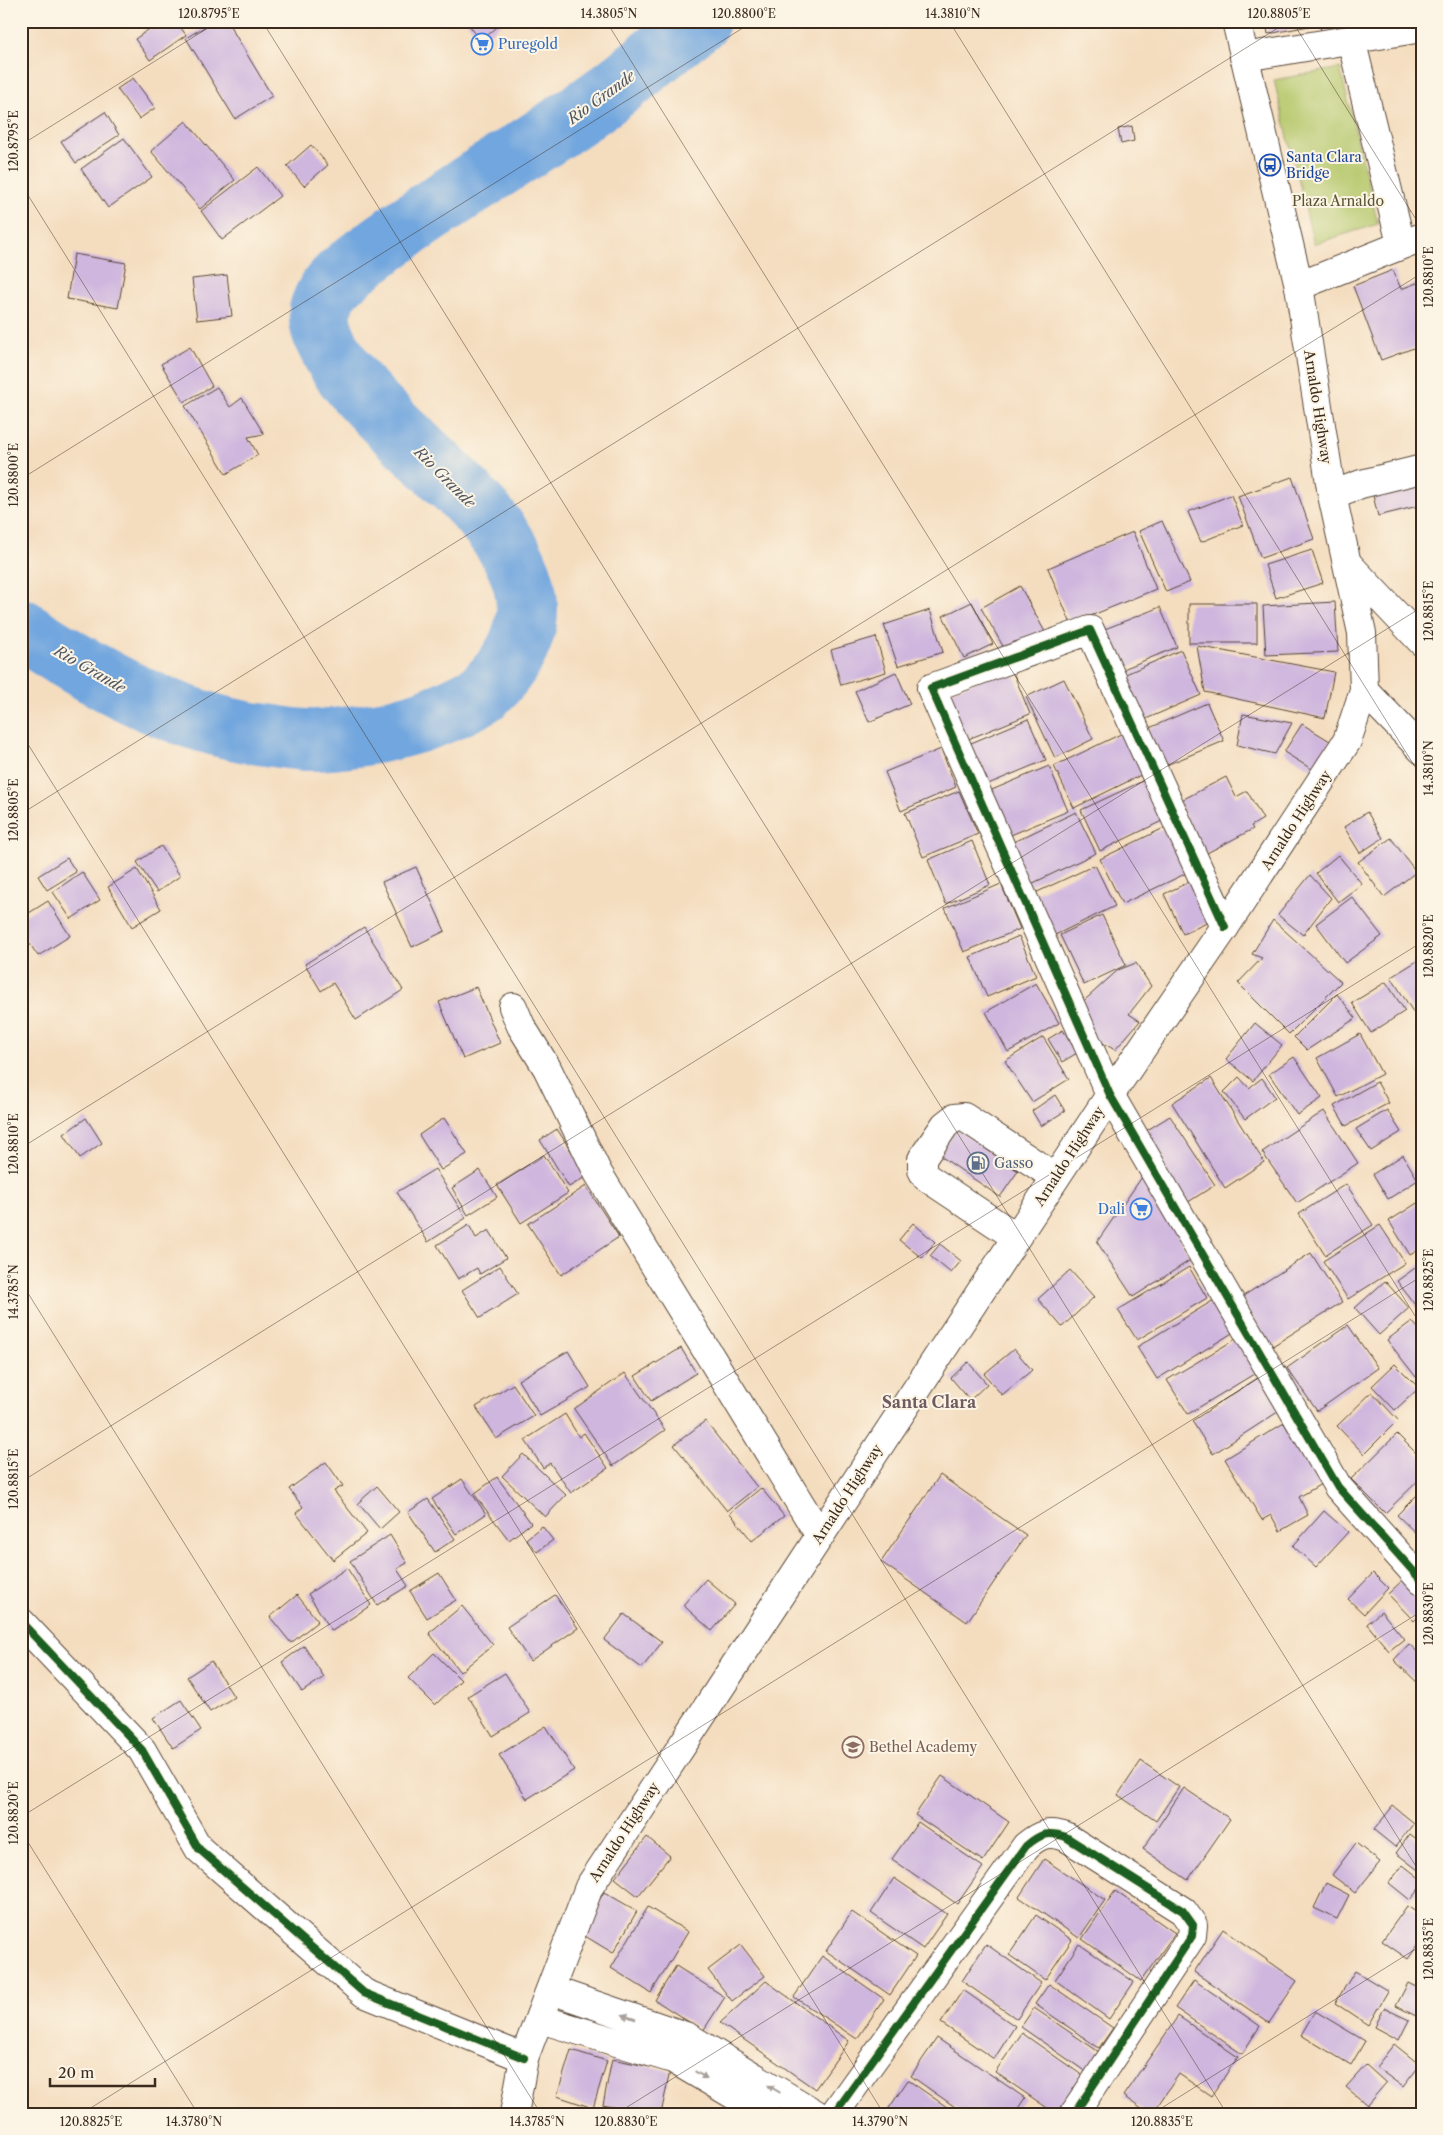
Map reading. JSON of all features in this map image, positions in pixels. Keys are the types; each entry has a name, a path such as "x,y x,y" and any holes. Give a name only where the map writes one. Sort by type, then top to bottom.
{"street":[{"name":"Arnaldo Highway","path":"514,2114 524,2058 588,1887 1055,1177 1225,927 1347,741 1364,690 1362,633 1332,496 1299,286 1236,21"},
{"path":"1244,57 1422,28"},
{"path":"1299,286 1412,240 1351,40"},
{"path":"1332,496 1361,484 1422,469"},
{"path":"1348,564 1422,642"},
{"path":"1225,927 1090,630 931,688 1110,1095 1338,1487 1422,1580"},
{"path":"1364,690 1422,750"},
{"path":"513,1007 521,1026 547,1068 598,1173 820,1536"},
{"path":"1016,1237 926,1177 922,1170 922,1158 945,1124 954,1118 964,1117 1055,1177"},
{"path":"21,1622 142,1750 198,1849 364,1993 524,2058"},
{"path":"834,2114 1026,1846 1038,1836 1051,1832 1066,1837 1184,1911 1193,1925 1192,1936 1074,2114"},
{"path":"551,1990 688,2037 816,2114"},
{"path":"540,2019 673,2059 766,2114"},
{"path":"673,2059 688,2037"}],"green space":[{"name":"Plaza Arnaldo","path":"1340,68 1378,224 1314,244 1274,80"}],"building":[{"path":"161,21 176,21 186,35 150,60 135,39"},
{"path":"214,21 227,21 272,96 235,119 186,38"},
{"path":"466,21 504,21 481,41"},
{"path":"1266,21 1308,21 1309,26 1268,34"},
{"path":"1319,21 1357,21 1358,25 1321,31"},
{"path":"133,78 155,108 139,119 117,89"},
{"path":"105,112 119,135 76,163 61,141"},
{"path":"186,121 235,180 200,209 151,151"},
{"path":"1132,126 1134,141 1121,144 1118,129"},
{"path":"124,138 152,177 108,208 81,169"},
{"path":"311,145 328,165 304,186 287,166"},
{"path":"258,167 280,196 222,240 201,211"},
{"path":"21,214 29,226 21,231"},
{"path":"74,254 126,263 118,308 67,299"},
{"path":"1393,270 1401,289 1422,281 1422,345 1381,360 1353,286"},
{"path":"227,275 232,316 197,320 192,279"},
{"path":"190,347 212,386 184,402 161,364"},
{"path":"217,387 230,407 242,398 264,434 248,437 258,455 226,474 185,406"},
{"path":"1422,474 1422,505 1378,516 1371,487"},
{"path":"1292,477 1314,539 1261,558 1238,496"},
{"path":"1231,495 1243,525 1201,542 1188,512"},
{"path":"1162,521 1190,582 1166,592 1139,531"},
{"path":"1133,532 1156,589 1071,624 1048,568"},
{"path":"1312,550 1323,583 1276,598 1265,565"},
{"path":"1020,586 1045,632 1007,653 981,608"},
{"path":"972,602 993,644 964,658 943,616"},
{"path":"1335,602 1338,652 1266,655 1263,606"},
{"path":"1189,604 1257,604 1257,643 1189,643"},
{"path":"1160,607 1177,647 1121,670 1105,629"},
{"path":"930,610 943,652 898,666 884,625"},
{"path":"876,637 886,672 841,685 831,650"},
{"path":"1197,646 1334,672 1325,718 1205,692"},
{"path":"1181,650 1201,695 1139,722 1119,677"},
{"path":"1011,667 1030,714 966,740 947,693"},
{"path":"896,672 910,704 869,722 855,691"},
{"path":"1064,679 1093,739 1055,758 1026,697"},
{"path":"1207,703 1224,741 1164,766 1147,729"},
{"path":"1243,714 1292,723 1275,754 1237,745"},
{"path":"1028,719 1046,760 981,787 964,746"},
{"path":"1302,724 1330,741 1313,770 1284,752"},
{"path":"1125,732 1145,773 1074,808 1054,766"},
{"path":"941,749 956,787 901,811 885,772"},
{"path":"1049,766 1068,811 1006,837 987,792"},
{"path":"1226,777 1236,797 1247,791 1263,819 1251,826 1253,829 1205,854 1178,802"},
{"path":"1147,779 1166,819 1100,851 1081,810"},
{"path":"959,791 978,834 923,857 905,813"},
{"path":"1076,812 1096,853 1029,885 1009,844"},
{"path":"1367,812 1383,838 1360,853 1344,827"},
{"path":"1168,826 1189,872 1122,904 1100,859"},
{"path":"1391,838 1416,872 1384,897 1358,862"},
{"path":"972,841 990,885 946,904 928,860"},
{"path":"161,846 180,876 157,892 137,862"},
{"path":"1338,855 1362,884 1338,902 1316,873"},
{"path":"67,858 76,872 47,890 38,876"},
{"path":"1095,865 1115,906 1053,936 1033,894"},
{"path":"416,867 445,931 412,947 382,882"},
{"path":"137,869 161,909 132,927 108,887"},
{"path":"82,872 100,900 71,919 53,892"},
{"path":"1310,875 1331,898 1303,935 1278,915"},
{"path":"1191,881 1211,921 1183,934 1164,894"},
{"path":"1001,884 1020,929 964,952 945,908"},
{"path":"1352,897 1382,936 1345,963 1316,924"},
{"path":"48,901 70,936 38,956 21,931 21,918"},
{"path":"1102,915 1126,965 1084,985 1060,935"},
{"path":"1273,920 1341,982 1289,1034 1238,983 1262,958 1252,954"},
{"path":"364,927 403,990 356,1020 333,983 321,991 305,964"},
{"path":"1019,936 1036,976 987,997 970,957"},
{"path":"1422,958 1422,1026 1391,977"},
{"path":"1136,963 1151,986 1129,1014 1140,1021 1115,1050 1103,1043 1096,1045 1076,1008 1118,970"},
{"path":"1386,982 1405,1011 1371,1033 1352,1003"},
{"path":"1036,983 1059,1023 1008,1052 986,1012"},
{"path":"476,987 500,1043 463,1059 439,1002"},
{"path":"1337,994 1356,1018 1307,1050 1294,1037"},
{"path":"1255,1023 1282,1045 1253,1081 1226,1059"},
{"path":"1063,1030 1077,1053 1062,1062 1048,1039"},
{"path":"1360,1034 1382,1074 1338,1097 1317,1058"},
{"path":"1043,1037 1069,1079 1032,1102 1005,1061"},
{"path":"1294,1057 1322,1098 1297,1115 1269,1074"},
{"path":"1239,1077 1249,1088 1262,1078 1275,1097 1245,1119 1224,1092"},
{"path":"1211,1078 1264,1162 1225,1188 1172,1103"},
{"path":"1377,1082 1389,1103 1346,1126 1334,1106"},
{"path":"1055,1095 1065,1111 1041,1126 1032,1111"},
{"path":"1387,1110 1401,1132 1371,1151 1356,1129"},
{"path":"1324,1111 1358,1163 1297,1203 1262,1152"},
{"path":"1170,1116 1215,1185 1185,1204 1141,1134"},
{"path":"86,1118 102,1143 80,1158 64,1134"},
{"path":"444,1118 467,1154 441,1170 419,1135"},
{"path":"557,1129 587,1176 569,1187 540,1140"},
{"name":"Gasso","path":"957,1129 1018,1171 1000,1197 939,1155"},
{"path":"544,1155 568,1193 521,1223 497,1185"},
{"path":"1403,1155 1418,1180 1388,1199 1373,1174"},
{"path":"435,1169 466,1218 428,1242 397,1192"},
{"path":"480,1170 497,1197 468,1215 452,1188"},
{"name":"Dali","path":"1142,1177 1192,1259 1133,1297 1097,1242"},
{"path":"1346,1184 1373,1225 1325,1255 1299,1214"},
{"path":"586,1186 619,1237 561,1275 528,1224"},
{"path":"1422,1200 1422,1248 1410,1255 1389,1221"},
{"path":"913,1223 935,1242 922,1258 899,1240"},
{"path":"469,1225 476,1238 489,1230 506,1258 480,1274 477,1268 458,1279 437,1245"},
{"path":"1380,1225 1405,1263 1348,1299 1323,1261"},
{"path":"940,1244 961,1261 951,1273 930,1256"},
{"path":"1311,1253 1342,1302 1271,1347 1240,1298"},
{"path":"1422,1263 1422,1306 1418,1309 1397,1281"},
{"path":"500,1266 518,1294 480,1318 462,1290"},
{"path":"1189,1267 1207,1298 1137,1340 1118,1310"},
{"path":"1070,1270 1094,1297 1062,1327 1038,1299"},
{"path":"1385,1281 1409,1308 1379,1335 1355,1308"},
{"path":"1214,1300 1234,1332 1157,1379 1137,1347"},
{"path":"1412,1321 1422,1333 1422,1372 1416,1377 1387,1340"},
{"path":"1348,1325 1378,1368 1317,1411 1287,1368"},
{"path":"1239,1337 1259,1371 1188,1414 1167,1380"},
{"path":"681,1348 696,1373 651,1401 635,1376"},
{"path":"1014,1349 1032,1370 1002,1395 984,1374"},
{"path":"568,1351 590,1387 540,1416 518,1380"},
{"path":"968,1362 987,1384 970,1400 951,1378"},
{"path":"1395,1364 1419,1388 1395,1410 1372,1386"},
{"path":"625,1373 665,1430 613,1466 574,1409"},
{"path":"1265,1373 1287,1406 1213,1454 1192,1421"},
{"path":"513,1384 534,1416 496,1439 476,1407"},
{"path":"1372,1392 1398,1420 1364,1454 1337,1426"},
{"path":"565,1414 579,1437 584,1433 608,1468 571,1493 550,1463 543,1468 525,1440"},
{"path":"705,1421 757,1487 727,1511 674,1445"},
{"path":"1284,1423 1321,1484 1299,1497 1308,1515 1280,1531 1271,1515 1262,1520 1225,1459"},
{"path":"1397,1434 1422,1459 1422,1477 1385,1513 1351,1479"},
{"path":"523,1454 566,1495 545,1517 502,1476"},
{"path":"326,1462 343,1486 334,1491 367,1533 333,1560 296,1513 303,1507 289,1489"},
{"path":"940,1475 1026,1535 967,1622 881,1562"},
{"path":"497,1477 531,1523 509,1540 474,1494"},
{"path":"462,1479 486,1514 456,1534 432,1499"},
{"path":"377,1486 399,1512 380,1529 358,1503"},
{"path":"761,1488 784,1516 752,1541 730,1513"},
{"path":"1422,1490 1422,1539 1397,1515"},
{"path":"428,1499 455,1539 435,1552 408,1512"},
{"path":"1324,1511 1348,1532 1316,1567 1293,1546"},
{"path":"542,1526 553,1540 537,1552 526,1539"},
{"path":"390,1535 407,1563 397,1569 408,1586 377,1605 350,1561"},
{"path":"347,1568 371,1605 332,1631 308,1594"},
{"path":"439,1573 456,1600 427,1618 410,1591"},
{"path":"1373,1573 1388,1588 1364,1614 1348,1599"},
{"path":"1407,1576 1422,1591 1422,1613 1414,1621 1388,1594"},
{"path":"706,1579 735,1604 712,1631 683,1605"},
{"path":"297,1595 318,1621 291,1643 270,1617"},
{"path":"555,1595 578,1628 530,1661 507,1627"},
{"path":"462,1606 493,1645 460,1672 429,1633"},
{"path":"1381,1611 1404,1639 1389,1651 1367,1624"},
{"path":"624,1614 662,1642 642,1668 604,1640"},
{"path":"1409,1644 1422,1656 1422,1687 1394,1660"},
{"path":"304,1646 324,1677 302,1692 282,1662"},
{"path":"434,1653 461,1680 435,1705 408,1678"},
{"path":"211,1661 234,1697 210,1712 187,1677"},
{"path":"505,1673 530,1713 493,1736 468,1696"},
{"path":"181,1700 201,1730 173,1748 153,1718"},
{"path":"546,1726 574,1770 527,1799 499,1755"},
{"path":"1141,1761 1179,1787 1156,1821 1118,1795"},
{"path":"942,1776 1009,1822 983,1861 915,1815"},
{"path":"1184,1788 1230,1819 1188,1880 1143,1849"},
{"path":"1393,1806 1414,1823 1395,1847 1374,1830"},
{"path":"918,1822 983,1867 957,1904 892,1859"},
{"path":"1410,1834 1422,1843 1422,1873 1396,1853"},
{"path":"647,1837 670,1856 638,1896 615,1878"},
{"path":"1356,1843 1380,1862 1355,1893 1332,1875"},
{"path":"1044,1859 1105,1900 1079,1938 1019,1897"},
{"path":"1403,1865 1422,1880 1422,1885 1410,1900 1389,1883"},
{"path":"894,1878 947,1914 923,1949 871,1913"},
{"path":"1326,1883 1349,1895 1337,1919 1314,1908"},
{"path":"1115,1891 1175,1933 1141,1981 1082,1939"},
{"path":"604,1892 637,1911 613,1953 580,1933"},
{"path":"1407,1906 1422,1916 1422,1939 1408,1959 1382,1941"},
{"path":"648,1907 688,1932 651,1993 611,1968"},
{"path":"852,1912 916,1956 890,1995 826,1951"},
{"path":"1036,1915 1072,1940 1045,1980 1009,1955"},
{"path":"1223,1929 1297,1981 1269,2023 1194,1972"},
{"path":"986,1944 1041,1983 1017,2019 962,1981"},
{"path":"1079,1944 1134,1982 1109,2019 1055,1980"},
{"path":"741,1945 765,1976 732,2001 708,1970"},
{"path":"822,1956 884,1999 857,2039 794,1997"},
{"path":"676,1966 725,1997 703,2031 655,2000"},
{"path":"1355,1971 1388,1991 1368,2025 1335,2003"},
{"path":"1194,1980 1260,2026 1242,2054 1175,2008"},
{"path":"766,1981 849,2041 815,2089 720,2023"},
{"path":"1408,1983 1422,1990 1422,2019 1396,2006"},
{"path":"1049,1984 1113,2028 1099,2048 1035,2004"},
{"path":"963,1990 1015,2026 994,2059 941,2023"},
{"path":"1034,2008 1102,2054 1089,2074 1021,2027"},
{"path":"1384,2008 1409,2020 1399,2040 1375,2027"},
{"path":"1315,2011 1365,2041 1351,2065 1301,2035"},
{"path":"1178,2016 1238,2057 1211,2096 1179,2074 1152,2114 1149,2114 1123,2096"},
{"path":"1022,2033 1086,2078 1062,2114 1056,2114 995,2072"},
{"path":"937,2038 1025,2098 1014,2114 965,2114 911,2076"},
{"path":"1394,2044 1420,2065 1403,2087 1376,2067"},
{"path":"571,2050 607,2061 593,2108 557,2096"},
{"path":"612,2059 670,2071 661,2114 645,2114 603,2105"},
{"path":"1366,2065 1386,2083 1367,2105 1346,2087"},
{"path":"908,2080 957,2114 885,2114"}],"waterway":[{"name":"Rio Grande","path":"21,629 78,665 169,710 233,729 292,739 336,739 393,729 447,711 480,695 488,688 521,641 526,596 511,553 481,511 363,395 335,358 326,341 320,323 321,308 326,294 334,283 358,263 416,221 602,98 699,21"}],"cycle path":[{"path":"1225,927 1090,630 931,688 1110,1095 1338,1487 1422,1581"},
{"path":"21,1622 142,1750 199,1849 364,1993 524,2058"},
{"path":"834,2114 1026,1846 1040,1836 1049,1834 1066,1837 1183,1911 1193,1925 1192,1936 1074,2114"}],"place":[{"name":"Puregold","path":"482,44"},
{"name":"Santa Clara Bridge","path":"1270,165"},
{"name":"Gasso","path":"978,1163"},
{"name":"Dali","path":"1141,1209"},
{"name":"Bethel Academy","path":"853,1747"}],"district":[{"name":"Santa Clara","path":"929,1402"}]}
